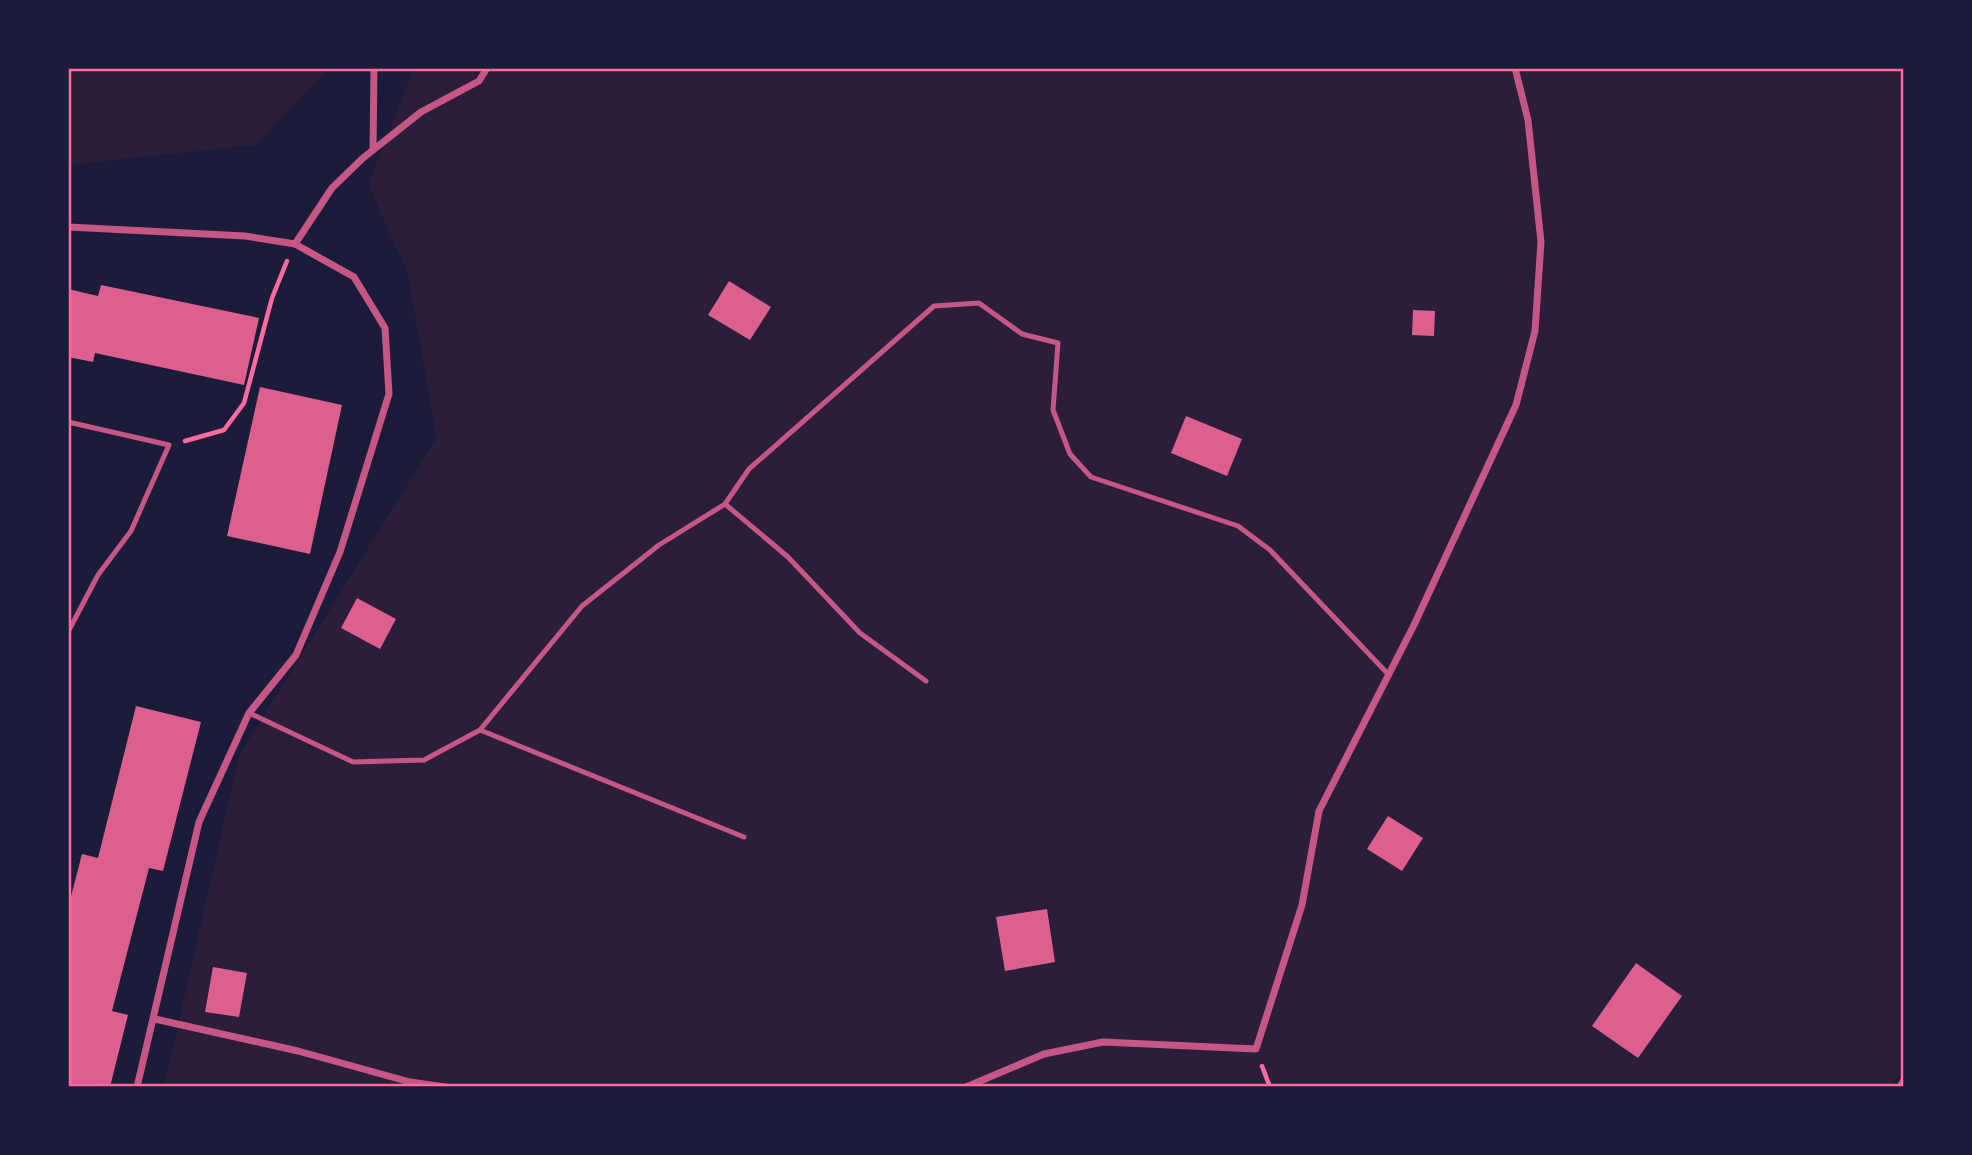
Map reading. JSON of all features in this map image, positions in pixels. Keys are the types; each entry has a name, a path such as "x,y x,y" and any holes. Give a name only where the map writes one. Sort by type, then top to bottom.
{"street":[{"path":"373,150 374,68"},
{"path":"295,244 332,188 373,150 421,112 479,81 487,68"},
{"path":"966,1087 1044,1054 1103,1042 1256,1049 1303,905 1320,811 1389,675 1516,405 1535,331 1541,242 1528,120 1516,68"},
{"path":"68,227 245,236 295,244 354,277 385,328 389,394 340,552 296,655 248,713 199,822 155,1019 136,1087"},
{"path":"155,1019 298,1051 410,1082 445,1087"},
{"path":"1900,1087 1904,1080"}],"lane":[{"path":"248,713 353,762 424,760 480,730 582,606 659,545 725,504 749,469 934,306 979,303 1022,334 1058,343 1053,410 1070,454 1091,477 1238,526 1270,550 1389,675"},
{"path":"68,422 169,445 131,531 98,575 68,632"},
{"path":"725,504 788,557 860,633 926,681"},
{"path":"480,730 744,837"}],"path":[{"path":"169,445 224,430 244,403 272,298 295,244"}],"shaded area":[{"path":"68,68 330,68 255,145 68,165"},
{"path":"414,68 1904,68 1904,1074 1886,1087 164,1087 239,755 436,439 408,274 368,184"}],"building":[{"path":"729,281 771,307 750,340 708,315"},
{"path":"101,285 259,318 244,385 95,353 93,362 68,357 68,289 98,296"},
{"path":"1413,310 1435,311 1434,336 1412,335"},
{"path":"260,387 342,405 310,554 227,536"},
{"path":"1186,416 1242,439 1227,476 1171,453"},
{"path":"357,598 396,619 380,649 341,628"},
{"path":"136,706 201,722 163,871 149,868 112,1011 128,1015 110,1087 68,1087 68,908 82,854 98,858"},
{"path":"1388,816 1423,838 1402,871 1367,849"},
{"path":"1047,909 1055,962 1005,971 996,917"},
{"path":"1636,963 1682,996 1638,1058 1592,1026"},
{"path":"213,967 247,973 239,1017 205,1012"}]}
